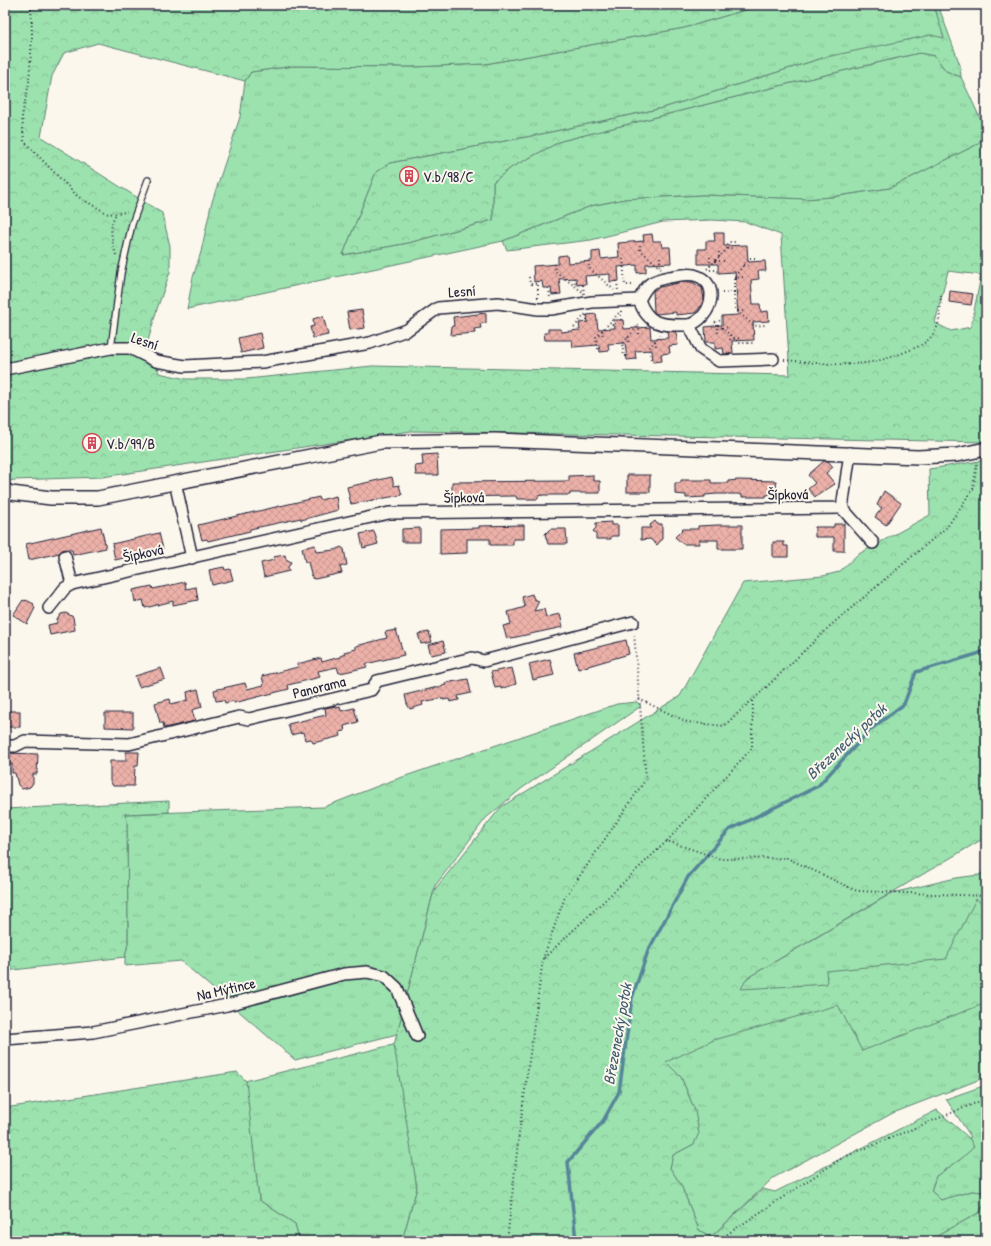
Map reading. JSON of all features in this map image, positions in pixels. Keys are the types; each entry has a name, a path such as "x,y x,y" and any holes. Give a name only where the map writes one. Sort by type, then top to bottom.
{"street":[{"path":"693,274 706,283 710,289 712,299 702,319 689,325 660,324 651,319 643,311 639,300 648,283 671,277 693,274"},
{"name":"Lesní","path":"5,369 111,348 130,348 156,361 185,366 262,362 370,343 408,330 438,308 498,303 538,309 551,309 592,302 639,300"},
{"path":"689,325 701,349 719,361 773,359"},
{"path":"5,490 11,493 51,498 98,498 381,442 495,440 705,449 850,453 918,457 957,455 983,450"},
{"path":"850,453 842,508 873,543"},
{"path":"175,482 192,558"},
{"name":"Šípková","path":"72,584 389,513 842,508"},
{"path":"50,608 65,588 72,584 65,556"},
{"name":"Panorama","path":"5,746 16,746 25,741 129,744 239,716 249,719 363,692 371,690 377,681 472,658 484,661 633,622"},
{"name":"Na Mýtince","path":"5,1039 93,1032 227,1005 344,974 367,972 384,976 397,988 417,1036"}],"lane":[{"path":"111,348 122,274 132,224 148,180"}],"path":[{"path":"5,21 11,5"},
{"path":"31,5 32,37 29,82 22,116 24,141 77,196 108,214 128,212 132,224"},
{"path":"116,214 112,220 111,230 122,274"},
{"path":"640,241 640,250 671,277"},
{"path":"718,270 707,270 727,249 729,242 736,242"},
{"path":"727,249 732,248"},
{"path":"718,258 719,249"},
{"path":"660,257 660,268"},
{"path":"710,257 710,267"},
{"path":"755,258 749,258 734,278 735,308 754,326 765,325"},
{"path":"623,259 625,285 628,286 648,283"},
{"path":"588,261 589,268 618,294"},
{"path":"715,262 725,261"},
{"path":"554,264 555,271 584,294"},
{"path":"743,265 750,265"},
{"path":"529,277 530,284 538,284 538,309"},
{"path":"734,278 743,277"},
{"path":"574,278 575,286"},
{"path":"711,294 734,292"},
{"path":"773,359 841,365 860,365 889,358 928,341 936,331 941,295"},
{"path":"574,331 574,326 589,311"},
{"path":"598,349 596,336 621,311"},
{"path":"738,311 745,311"},
{"path":"586,315 586,322"},
{"path":"612,320 613,328"},
{"path":"747,320 753,320"},
{"path":"718,333 716,323 740,343 754,342"},
{"path":"626,356 624,356 622,344 639,325"},
{"path":"651,359 649,348 668,325"},
{"path":"722,328 730,327"},
{"path":"602,330 603,336"},
{"path":"730,334 730,340"},
{"path":"628,337 629,344"},
{"path":"734,339 739,338"},
{"path":"655,341 656,346"},
{"path":"639,699 687,722 724,726 831,625 947,527 972,489 983,450"},
{"path":"507,1241 519,1134 543,959 564,899 646,779 633,622"},
{"path":"543,959 667,841 752,748 753,700"},
{"path":"667,841 721,859 787,858 857,891 986,896"},
{"path":"717,1241 842,1158 978,1102 986,1101"}],"green space":[{"path":"5,5 762,5 684,28 485,64 413,67 294,66 251,72 245,81 98,43 64,53 52,76 41,137 162,213 170,246 170,272 148,341 159,373 186,379 247,379 372,366 790,375 781,235 746,222 712,220 663,222 591,240 507,250 503,241 591,206 625,199 703,195 806,199 832,197 890,188 976,145 986,135 986,442 411,431 102,477 14,480 6,482","holes":["948,271 981,275 971,327 951,331 935,323"]},
{"path":"762,5 934,5 945,38 826,57 663,108 537,135 390,163 376,172 343,255 408,243 493,220 493,182 512,167 561,141 787,84 919,53 935,56 946,71 961,77 986,131 986,135 976,145 890,188 832,197 806,199 703,195 625,199 591,206 503,241 187,309 193,277 201,252 211,205 240,117 245,81 251,72 294,66 413,67 485,64 684,28"},
{"path":"934,5 938,5 960,65 961,77 946,71 935,56 919,53 787,84 561,141 512,167 493,182 493,220 408,243 343,255 376,172 390,163 537,135 663,108 826,57 931,35 944,38"},
{"path":"986,460 986,837 747,978 741,989 827,984 826,971 946,959 976,899 986,907 986,1003 862,1051 838,1005 714,1040 666,1062 681,1077 695,1111 699,1133 694,1144 673,1155 670,1168 681,1185 699,1230 711,1237 763,1189 775,1192 937,1110 969,1138 974,1147 961,1159 936,1176 931,1191 941,1200 972,1191 982,1192 986,1201 980,1212 928,1241 402,1241 417,1188 394,1045 433,894 436,888 501,807 680,696 743,583 823,576 839,572 857,555 930,515 929,469"},
{"path":"637,702 641,706 521,789 486,818 435,886 397,1034 295,1060 181,961 125,966 128,943 127,821 125,814 324,807 388,782 617,704"},
{"path":"169,801 169,812 125,814 127,821 128,943 125,957 5,971 5,809"},
{"path":"986,871 986,1077 893,1113 773,1178 711,1237 699,1230 681,1185 670,1168 673,1155 694,1144 695,1111 681,1077 665,1061 740,989 747,978 892,893 956,878 979,875"},
{"path":"396,1044 417,1188 402,1241 299,1241 295,1224 259,1200 245,1081"},
{"path":"237,1072 246,1081 259,1200 295,1224 299,1241 5,1241 5,1108"},
{"path":"986,1085 986,1198 982,1192 972,1191 941,1200 931,1191 936,1176 961,1159 973,1147 969,1138 971,1137 946,1099"},
{"path":"986,1201 986,1241 928,1241 980,1212"}],"building":[{"path":"714,233 724,233 724,246 747,245 748,262 765,261 766,271 758,271 759,279 751,280 753,304 760,304 761,312 768,311 769,321 753,322 754,340 732,341 733,353 724,354 723,348 715,349 715,342 706,342 705,327 722,325 722,316 738,315 735,272 718,273 718,264 698,264 698,249 706,249 706,241 715,241"},
{"path":"652,234 653,241 661,241 662,247 670,247 671,263 646,264 646,272 637,273 637,265 618,267 619,281 610,282 610,274 585,276 586,284 577,285 576,278 559,279 561,294 552,295 551,288 543,288 542,281 534,282 533,266 558,264 558,256 567,255 568,263 592,261 592,252 600,251 601,259 619,257 618,243 644,241 643,235"},
{"path":"682,282 692,282 702,288 704,299 700,307 695,313 676,315 676,312 656,314 654,312 653,291 660,287"},
{"path":"950,291 973,294 971,305 949,302"},
{"path":"362,310 365,328 350,330 347,312"},
{"path":"486,313 486,323 480,324 481,328 474,329 475,333 451,335 452,326 454,326 453,317"},
{"path":"596,314 598,329 615,328 614,320 623,320 624,329 650,327 651,339 668,338 667,331 676,332 678,345 669,346 670,353 661,354 662,361 653,362 652,350 635,351 636,359 627,360 625,343 608,344 609,351 600,352 599,345 573,347 572,340 545,340 544,333 548,333 548,329 561,329 561,332 580,330 579,323 588,322 587,315"},
{"path":"323,316 328,335 313,338 310,327 314,326 313,319"},
{"path":"260,333 263,348 241,353 238,338"},
{"path":"437,454 438,475 416,475 415,466 423,465 422,455"},
{"path":"824,461 828,461 833,467 826,473 835,484 815,497 808,489 815,483 808,475"},
{"path":"593,475 593,481 600,481 600,493 543,495 538,496 538,499 517,499 516,496 452,497 452,482 569,481 569,476"},
{"path":"627,475 650,475 650,492 627,492"},
{"path":"392,477 394,486 399,485 402,495 351,504 347,487"},
{"path":"681,480 711,480 711,483 728,483 728,481 738,480 776,481 777,494 766,495 766,497 742,497 742,495 738,494 717,494 705,495 705,497 686,498 686,495 675,494 675,483 681,483"},
{"path":"884,491 901,503 886,525 875,517 882,508 877,505"},
{"path":"336,496 338,510 301,520 301,518 250,529 250,531 208,541 207,539 202,540 198,525 319,497 320,500"},
{"path":"655,521 657,524 662,524 662,539 657,545 650,539 641,540 641,528 651,528 650,525"},
{"path":"611,522 611,525 618,525 618,536 611,536 611,539 596,539 596,534 593,531 596,528 596,523"},
{"path":"834,524 844,524 844,551 834,551 834,537 815,537 815,527 834,527"},
{"path":"524,525 524,539 513,539 513,545 490,545 490,539 467,539 467,553 440,554 440,529"},
{"path":"742,525 742,549 718,549 718,540 699,540 699,544 683,544 675,537 683,529 698,529 698,526"},
{"path":"101,527 106,548 73,555 72,550 64,549 59,553 29,560 26,544"},
{"path":"420,528 420,542 402,542 402,529"},
{"path":"550,529 566,529 567,544 548,544 545,534"},
{"path":"374,531 378,544 363,548 360,534"},
{"path":"159,533 163,549 128,559 128,557 115,560 112,544"},
{"path":"773,542 784,542 784,546 788,546 788,557 773,557"},
{"path":"315,545 316,552 335,550 341,547 344,549 347,565 340,567 342,573 315,579 312,578 308,562 305,562 302,548"},
{"path":"285,555 286,559 291,562 288,567 289,571 264,577 261,563 274,560 273,557"},
{"path":"224,567 225,570 230,569 233,580 212,585 209,570"},
{"path":"185,582 186,589 196,587 198,600 173,605 173,601 145,608 143,600 135,602 133,590 152,586 153,589"},
{"path":"532,594 534,599 539,601 534,611 544,609 546,617 560,614 563,627 507,639 503,626 511,624 508,612 525,607 522,597"},
{"path":"23,600 34,604 33,606 35,608 27,624 13,615"},
{"path":"66,613 73,617 75,630 50,635 48,625 57,623 57,620 61,614"},
{"path":"396,630 404,655 366,664 367,667 345,672 339,673 337,667 318,671 320,677 288,685 289,689 234,703 234,701 225,703 224,700 216,701 214,690 245,683 247,689 264,685 262,676 298,667 297,664 321,658 322,662 340,657 345,654 344,652 356,649 356,646 387,638 385,632"},
{"path":"429,632 432,642 421,644 418,634"},
{"path":"626,640 629,654 578,669 574,653"},
{"path":"443,641 446,652 431,655 428,645"},
{"path":"550,659 554,675 533,680 529,664"},
{"path":"161,668 165,679 139,687 135,676"},
{"path":"512,668 516,684 501,689 501,687 495,688 491,672"},
{"path":"468,679 471,693 458,696 459,700 450,702 449,699 443,700 443,698 422,702 423,705 410,709 407,704 405,695 446,685 445,683"},
{"path":"198,689 202,707 192,710 195,721 164,728 163,723 160,723 155,703 170,699 171,704 188,700 187,692"},
{"path":"336,706 336,708 340,707 341,711 354,708 358,722 344,726 345,731 340,732 341,736 313,743 311,739 305,740 303,732 291,735 288,724 326,715 325,708"},
{"path":"5,711 20,711 20,727 5,727"},
{"path":"105,713 133,713 133,728 105,727"},
{"path":"126,752 139,752 138,766 135,766 134,786 113,786 110,781 110,761 126,761"},
{"path":"5,753 38,754 37,774 33,774 33,783 30,787 22,789 18,785 15,773 12,773 12,764 5,764"}],"waterway":[{"name":"Březenecký potok","path":"576,1241 568,1162 603,1121 619,1092 632,998 648,951 688,877 729,830 818,786 871,729 904,704 916,672 986,650"}],"place":[{"name":"V.b/98/C","path":"409,176"},
{"name":"V.b/99/B","path":"92,443"}]}
